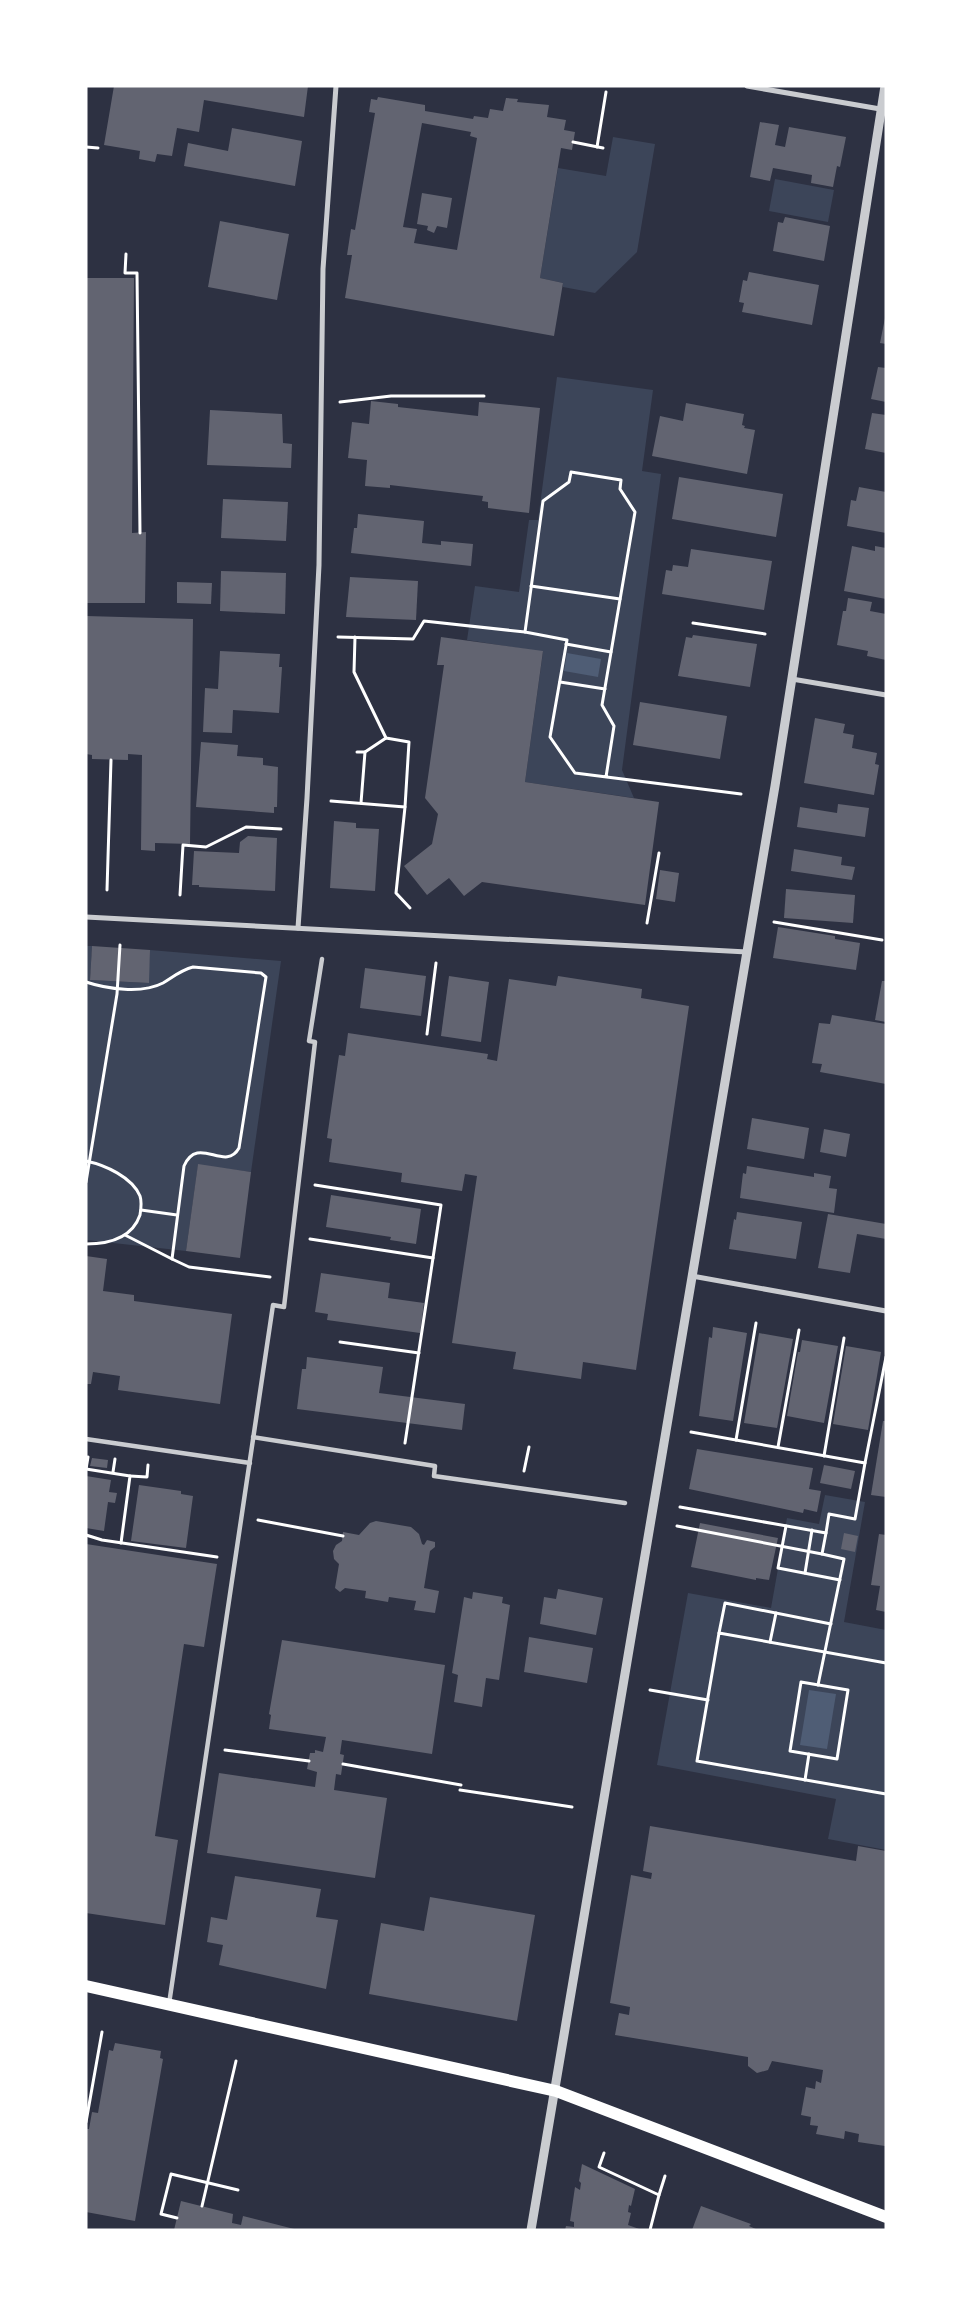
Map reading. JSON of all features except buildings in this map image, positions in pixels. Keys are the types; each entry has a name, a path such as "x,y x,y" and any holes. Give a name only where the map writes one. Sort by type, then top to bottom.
{"main road":[{"path":"86,1986 556,2091 886,2217"}],"street":[{"path":"298,928 318,565 323,270 336,86"},
{"path":"747,86 883,110"},
{"path":"531,2230 747,952 883,110 885,86"},
{"path":"792,679 886,696"},
{"path":"86,917 747,952"},
{"path":"169,2005 273,1305 284,1307 315,1042 309,1041 322,959"},
{"path":"692,1276 886,1311"},
{"path":"254,1437 435,1466 434,1476 625,1503"},
{"path":"86,1439 250,1463"}],"path":[{"path":"597,146 606,92"},
{"path":"573,142 603,148"},
{"path":"86,147 98,148"},
{"path":"126,254 125,273 137,273 140,533"},
{"path":"340,402 392,396 484,396"},
{"path":"525,632 543,501 569,482 571,472 621,480 620,489 635,512 602,704 614,726 606,777"},
{"path":"531,586 620,599"},
{"path":"338,637 413,639 424,621 525,632 567,640 550,737 575,773 741,794"},
{"path":"693,623 765,634"},
{"path":"356,637 354,672 386,738"},
{"path":"566,644 611,652"},
{"path":"560,682 605,689"},
{"path":"357,752 365,752 386,738 409,742 405,807 396,893 410,908"},
{"path":"361,803 365,752"},
{"path":"107,890 111,760"},
{"path":"331,800 405,807"},
{"path":"180,895 183,845 206,847 246,827 281,829"},
{"path":"647,923 659,853"},
{"path":"774,922 882,940"},
{"path":"86,1182 117,988 120,945"},
{"path":"427,1034 436,963"},
{"path":"86,982 117,988 149,989 183,970 194,967 261,973 266,977 239,1148 235,1154 228,1157 196,1152 188,1156 184,1166 172,1260"},
{"path":"86,1244 112,1242 125,1236 137,1224 141,1210 140,1197 132,1184 102,1164 88,1161"},
{"path":"299,1182 441,1205 402,1461"},
{"path":"141,1210 177,1215"},
{"path":"125,1236 189,1267 288,1279"},
{"path":"292,1236 433,1258"},
{"path":"736,1440 756,1322"},
{"path":"778,1448 799,1330"},
{"path":"824,1456 844,1338"},
{"path":"340,1342 419,1353"},
{"path":"822,1554 829,1514 855,1519 886,1356"},
{"path":"691,1432 865,1463"},
{"path":"520,1488 529,1447"},
{"path":"89,1453 86,1469 130,1476 121,1543"},
{"path":"106,1455 115,1457 113,1472"},
{"path":"680,1507 826,1533"},
{"path":"241,1516 343,1536"},
{"path":"677,1526 844,1559 818,1685"},
{"path":"786,1526 778,1568 840,1580"},
{"path":"805,1573 812,1530"},
{"path":"86,1535 121,1543 235,1560"},
{"path":"830,1624 725,1603 697,1761 886,1794"},
{"path":"770,1642 776,1613"},
{"path":"719,1633 886,1663"},
{"path":"801,1682 818,1685 848,1690 837,1759 790,1751 801,1682"},
{"path":"650,1690 708,1700"},
{"path":"207,1748 309,1761"},
{"path":"805,1780 809,1754"},
{"path":"343,1764 461,1786"},
{"path":"460,1790 572,1807"},
{"path":"86,2122 102,2032"},
{"path":"202,2206 236,2061"},
{"path":"604,2153 599,2167 659,2195"},
{"path":"177,2218 161,2214 171,2174 238,2190"},
{"path":"650,2230 665,2176"}],"shaded area":[{"path":"613,137 655,144 637,252 595,293 563,287 563,283 540,278 558,168 606,176"},
{"path":"775,179 834,190 828,222 769,211"},
{"path":"557,377 653,390 642,471 661,474 622,770 634,798 525,782 543,652 467,640 475,586 519,592 529,520 538,520"},
{"path":"567,653 601,659 598,677 564,671"},
{"path":"86,946 92,946 90,980 148,983 150,950 281,961 251,1172 198,1165 186,1251 86,1240"},
{"path":"825,1495 865,1502 844,1622 886,1630 886,1850 828,1839 836,1799 657,1765 688,1593 771,1608 787,1518 819,1524"},
{"path":"809,1690 836,1694 827,1749 800,1745"}]}
